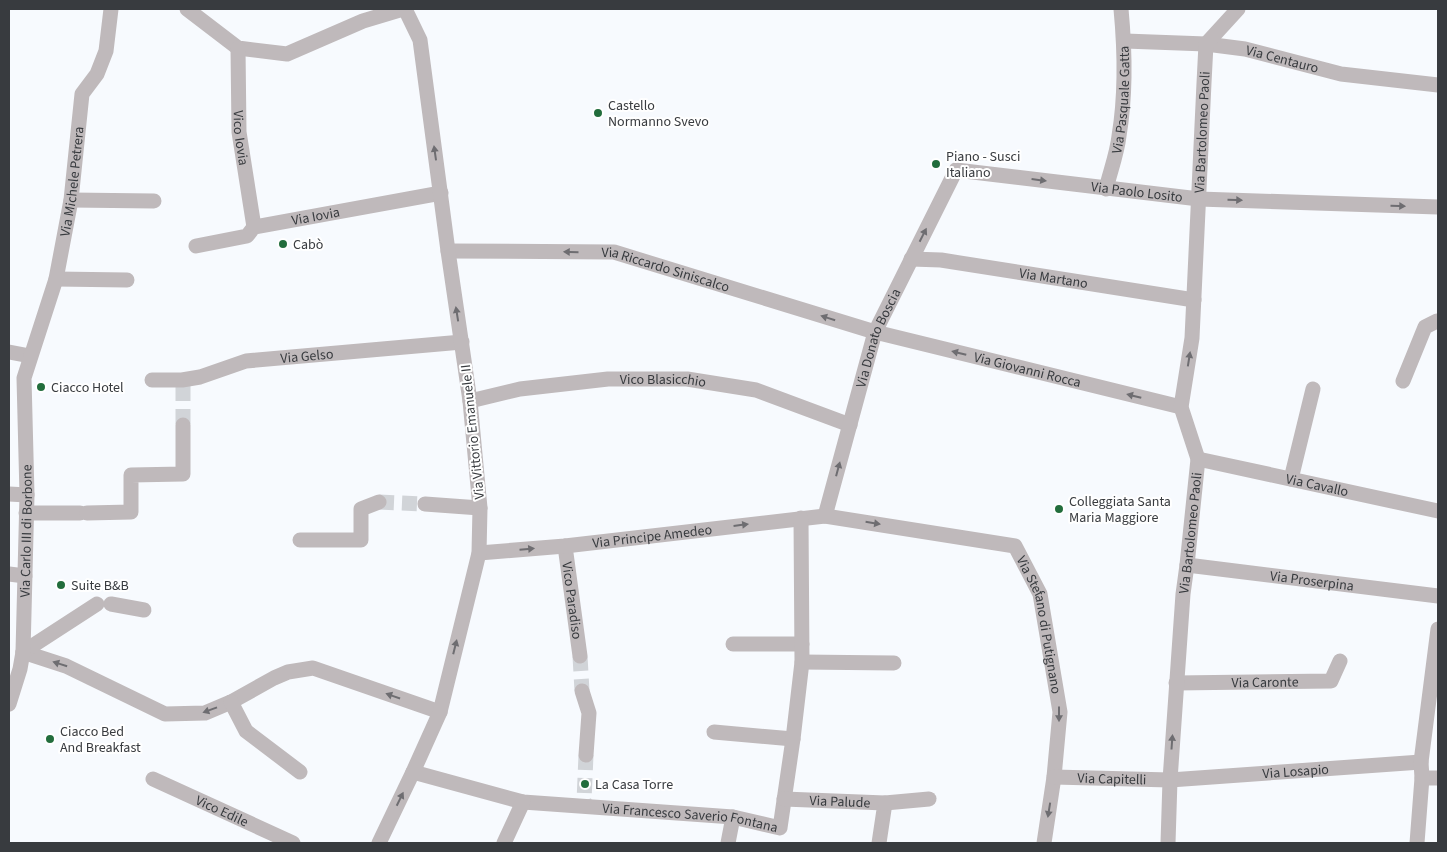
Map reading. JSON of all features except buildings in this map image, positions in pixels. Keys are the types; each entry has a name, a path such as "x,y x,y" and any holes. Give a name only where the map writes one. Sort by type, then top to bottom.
{"street":[{"name":"Via Michele Petrera","path":"30,356 56,279 71,200 82,94 97,74 106,51 111,9"},
{"path":"187,9 238,48 287,54 363,21 404,9"},
{"name":"Via Vittorio Emanuele II","path":"379,843 440,712 479,553 480,508 470,401 462,342 420,40 404,9"},
{"name":"Via Pasquale Gatta","path":"1106,189 1119,137 1124,77 1124,41 1121,9"},
{"path":"1206,44 1238,9"},
{"name":"Via Centauro","path":"1124,41 1206,44 1245,50 1341,74 1438,85"},
{"name":"Via Bartolomeo Paoli","path":"1168,843 1170,780 1182,594 1187,565 1198,459 1181,407 1192,338 1206,44"},
{"name":"Vico Iovia","path":"238,48 239,132 254,226"},
{"name":"Via Paolo Losito","path":"956,170 1199,199 1438,207"},
{"name":"Via Donato Boscia","path":"825,516 875,332 956,170"},
{"name":"Via Iovia","path":"196,246 247,236 254,226 441,193"},
{"path":"71,200 154,201"},
{"name":"Via Riccardo Siniscalco","path":"448,251 614,252 875,332"},
{"name":"Via Martano","path":"912,259 941,260 1194,300"},
{"path":"56,279 127,280"},
{"path":"1403,381 1425,327 1438,319"},
{"name":"Via Giovanni Rocca","path":"875,332 1181,407"},
{"name":"Via Gelso","path":"152,380 182,383 246,361 462,342"},
{"path":"9,352 30,356"},
{"name":"Via Carlo III di Borbone","path":"9,704 20,669 23,652 16,616 25,576 27,495 24,378 30,356"},
{"name":"Vico Blasicchio","path":"470,401 520,389 598,380 687,379 756,390 850,425"},
{"path":"1291,479 1313,389"},
{"path":"26,513 131,512 130,475 183,474 183,425"},
{"name":"Via Cavallo","path":"1198,459 1438,511"},
{"path":"9,494 27,495"},
{"path":"300,540 361,540 361,509 379,502"},
{"path":"425,504 480,508"},
{"name":"Via Principe Amedeo","path":"479,553 565,546 825,516"},
{"name":"Via Stefano di Putignano","path":"825,516 1015,546 1040,594 1060,712 1054,777"},
{"name":"Via Francesco Saverio Fontana","path":"413,772 524,802 733,817 780,828 802,662 801,518"},
{"name":"Vico Paradiso","path":"565,546 580,656"},
{"name":"Via Proserpina","path":"1187,565 1438,596"},
{"path":"9,574 25,576"},
{"path":"23,652 104,604 144,610"},
{"path":"1418,843 1422,778 1421,762 1438,629"},
{"path":"733,644 802,644"},
{"path":"23,652 66,666 165,714 205,713 231,702 288,672 313,668 440,712"},
{"name":"Via Caronte","path":"1176,683 1331,681 1340,661"},
{"path":"802,662 894,663"},
{"path":"582,691 589,713 586,755"},
{"path":"231,702 246,731 300,772"},
{"path":"714,732 793,739"},
{"name":"Via Losapio","path":"1170,780 1421,762"},
{"path":"1044,843 1054,777"},
{"name":"Via Capitelli","path":"1054,777 1170,780"},
{"path":"1422,778 1438,778"},
{"name":"Vico Edile","path":"153,779 293,843"},
{"name":"Via Palude","path":"784,799 885,803 879,843"},
{"path":"885,803 929,799"},
{"path":"504,843 524,802"},
{"path":"728,843 733,817"}],"tunnel":[{"path":"183,386 183,425"},
{"path":"379,502 425,504"},
{"path":"580,656 582,691"},
{"path":"586,755 584,801 586,806"}],"place":[{"name":"Castello Normanno Svevo","path":"598,113"},
{"name":"Piano - Susci Italiano","path":"936,164"},
{"name":"Cabò","path":"283,244"},
{"name":"Ciacco Hotel","path":"41,387"},
{"name":"Colleggiata Santa Maria Maggiore","path":"1059,509"},
{"name":"Suite B&B","path":"61,585"},
{"name":"Ciacco Bed And Breakfast","path":"50,739"},
{"name":"La Casa Torre","path":"585,784"}]}
